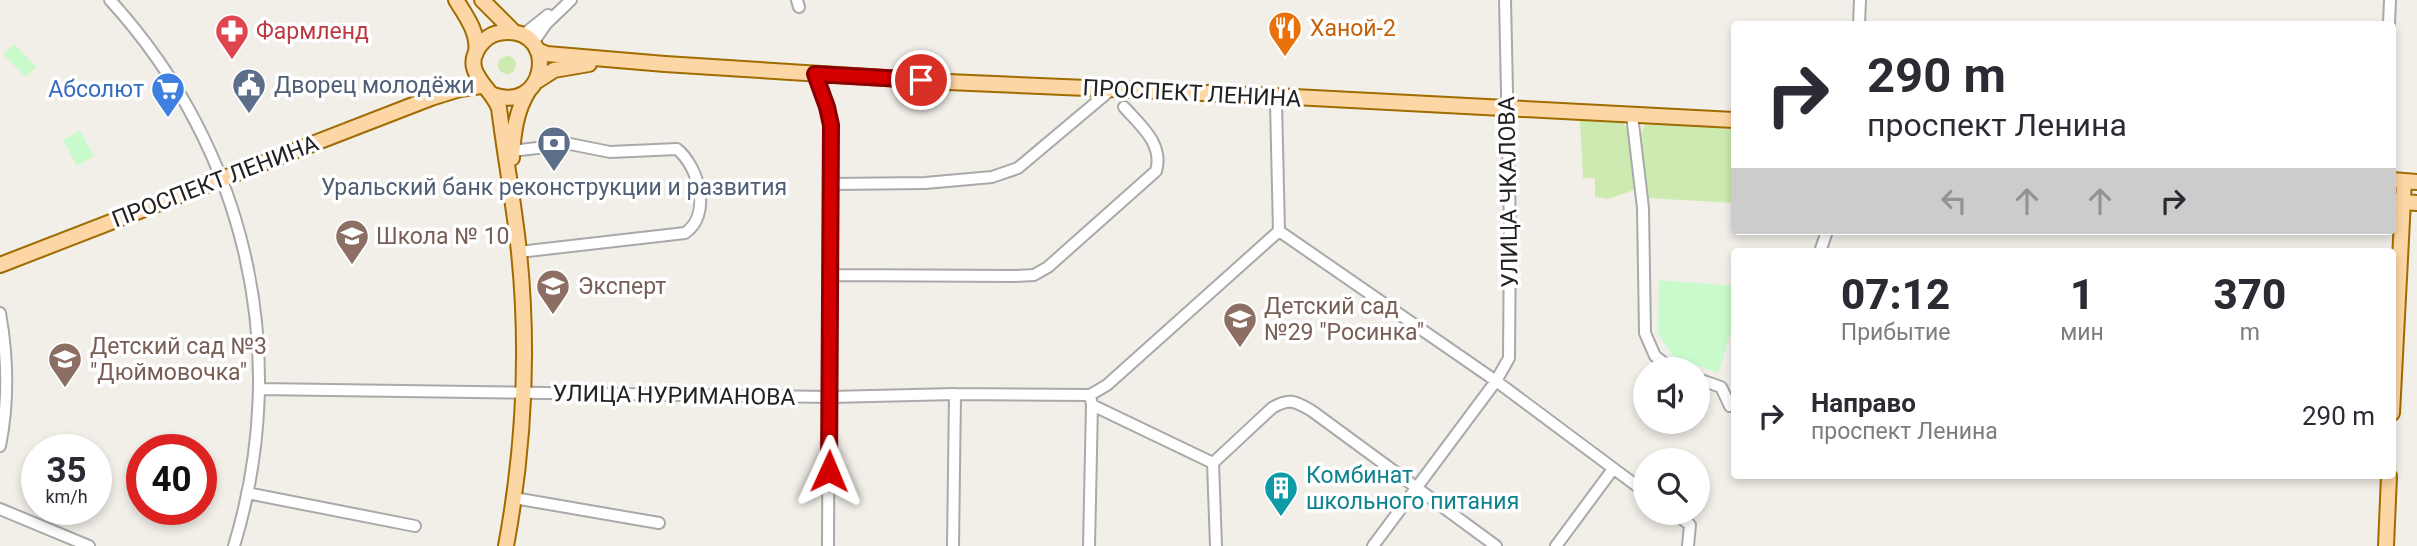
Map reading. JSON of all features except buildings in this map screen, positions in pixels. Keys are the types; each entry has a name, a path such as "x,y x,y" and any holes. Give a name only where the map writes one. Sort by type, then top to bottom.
{"main road":[{"path":"456,0 476,38 475,62 486,90 499,108 519,252 525,393 506,546"},
{"path":"482,0 527,40 541,63 514,128 510,191"},
{"path":"475,62 483,41 490,36 506,31 527,40"},
{"name":"ПРОСПЕКТ ЛЕНИНА","path":"527,40 547,54 665,64 1731,122"},
{"name":"ПРОСПЕКТ ЛЕНИНА","path":"431,98 458,83 475,62"},
{"name":"ПРОСПЕКТ ЛЕНИНА","path":"533,85 544,75 567,67 589,64 665,64"},
{"path":"486,90 512,97 533,85"},
{"name":"ПРОСПЕКТ ЛЕНИНА","path":"0,265 431,98 460,89 486,90"},
{"path":"2396,343 2404,181"},
{"path":"2386,546 2389,479"}],"street":[{"path":"110,0 146,43 194,117 223,179 250,281 257,335 255,441 247,493 233,546"},
{"path":"527,40 569,0"},
{"name":"УЛИЦА ЧКАЛОВА","path":"1373,546 1496,381 1509,358 1505,0"},
{"path":"1859,21 1860,0"},
{"path":"2389,21 2390,0"},
{"path":"815,74 829,114 832,184 828,546"},
{"path":"832,184 925,183 992,177 1018,168 1112,89"},
{"path":"1089,546 1091,400 1279,231 1276,103"},
{"path":"830,275 1034,275 1048,267 1156,171 1159,162 1156,147 1124,107"},
{"path":"1632,115 1643,208 1645,333 1656,357"},
{"path":"512,151 570,144 610,152 677,149 682,153 699,187 701,211 685,233 519,252"},
{"path":"1279,231 1496,381 1633,483"},
{"path":"0,313 7,360 7,385 0,446"},
{"path":"1710,383 1721,387 1731,405"},
{"name":"УЛИЦА НУРИМАНОВА","path":"258,389 830,397 955,394 1091,400"},
{"path":"953,546 955,394"},
{"path":"1091,400 1213,463"},
{"path":"1216,546 1213,463 1283,401 1295,402 1312,411 1496,546"},
{"path":"1556,546 1613,469"},
{"path":"247,493 415,526"},
{"path":"514,498 659,523"},
{"path":"0,509 89,546"},
{"path":"1688,546 1690,525"}],"green space":[{"path":"14,44 36,67 26,77 3,54"},
{"path":"507,56 513,59 516,65 513,71 507,74 501,71 498,65 501,59"},
{"path":"1580,120 1623,122 1630,137 1634,190 1608,199 1595,197 1595,178 1583,178"},
{"path":"1645,123 1731,129 1731,203 1646,198 1641,136"},
{"path":"80,131 94,156 77,166 63,140"},
{"path":"1659,280 1731,286 1731,332 1718,373 1710,370 1710,357 1674,357 1658,333"}],"place":[{"name":"Ханой-2","path":"1285,58"},
{"name":"Фармленд","path":"232,61"},
{"name":"Дворец молодёжи","path":"249,115"},
{"name":"Абсолют","path":"168,119"},
{"name":"Уральский банк реконструкции и развития","path":"554,173"},
{"name":"Школа № 10","path":"352,266"},
{"name":"Эксперт","path":"553,316"},
{"name":"Детский сад №29 \"Росинка\"","path":"1240,349"},
{"name":"Детский сад №3 \"Дюймовочка\"","path":"65,389"},
{"name":"Комбинат школьного питания","path":"1281,518"}],"route":[{"path":"829,471 831,125 815,74 921,80"}]}
